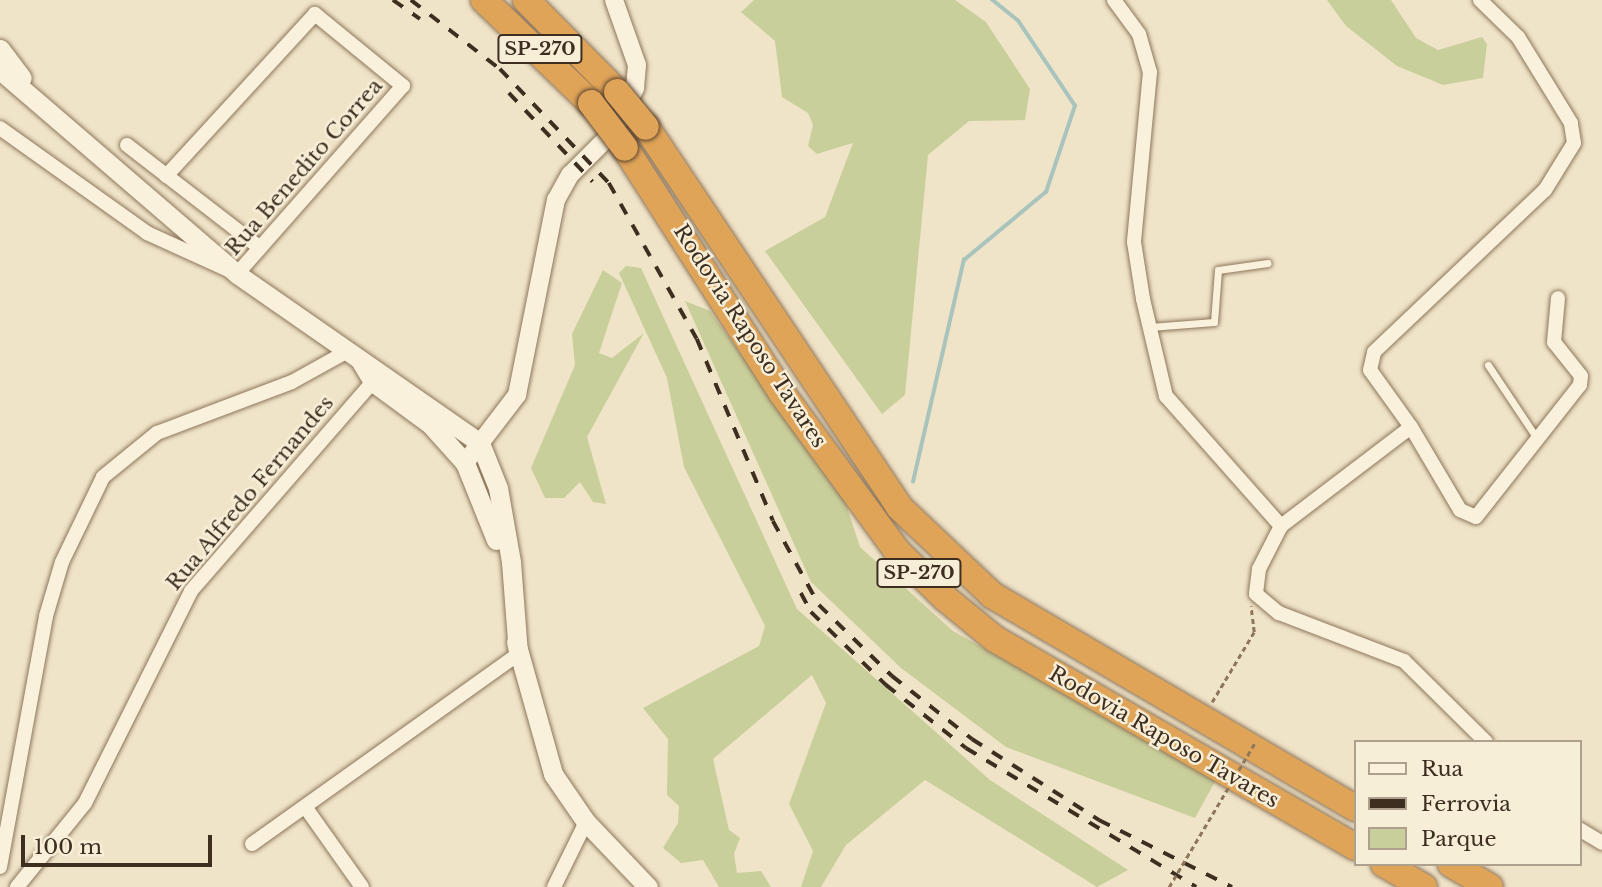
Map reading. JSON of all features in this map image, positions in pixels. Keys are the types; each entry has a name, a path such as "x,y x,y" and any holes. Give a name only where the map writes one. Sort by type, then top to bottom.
{"highway":[{"name":"Rodovia Raposo Tavares","path":"484,0 591,103 625,148 781,392 897,551 945,598 995,639 1354,846"},
{"name":"Rodovia Raposo Tavares","path":"526,0 617,92 646,127 899,507 992,595 1354,807"},
{"path":"1387,866 1424,887"},
{"path":"1454,866 1490,887"}],"main road":[{"path":"0,49 57,123"},
{"path":"0,70 57,123 237,274 480,443 498,488 512,562 518,654"},
{"path":"354,355 373,382 430,424 465,463 495,535 518,654 553,774 586,822 648,887"}],"street":[{"path":"465,463 480,443 502,423 517,395 556,200 570,175 615,130 635,88 638,65 614,0"},
{"path":"1114,0 1139,34 1150,72 1134,242 1149,328 1166,396 1281,526"},
{"path":"1480,0 1518,37"},
{"path":"1489,0 1518,37 1571,123 1572,154 1545,190 1374,352 1370,370 1411,427 1466,517 1476,517 1580,385 1581,376 1554,342 1558,298"},
{"name":"Rua Benedito Correa","path":"166,176 319,14 403,86 237,274"},
{"path":"0,128 127,221 237,274"},
{"path":"127,145 259,247"},
{"path":"0,867 46,616 62,562 103,477 157,433 292,382 354,355"},
{"name":"Rua Alfredo Fernandes","path":"17,887 85,803 191,591 373,382"},
{"path":"1411,427 1281,526 1257,587 1279,613 1404,661 1484,740"},
{"path":"252,844 518,654"},
{"path":"306,807 362,887"},
{"path":"554,887 586,822"},
{"path":"1581,830 1602,843"}],"lane":[{"path":"1149,328 1214,322 1218,271 1268,263"},
{"path":"1488,365 1538,440"}],"path":[{"path":"1210,712 1254,632 1257,587"},
{"path":"1169,887 1255,743 1244,732"}],"green space":[{"path":"754,0 955,0 986,22 1030,89 1025,120 969,121 928,155 905,395 882,414 765,251 825,217 853,143 817,154 808,146 813,125 808,113 782,97 775,41 741,12"},
{"path":"1327,0 1391,0 1416,38 1438,50 1482,37 1487,44 1483,78 1443,85 1397,66 1346,26"},
{"path":"626,266 641,268 797,609 990,780 1128,870 1097,887 925,780 846,845 821,887 801,887 813,851 789,804 826,703 812,675 713,759 729,830 740,838 734,854 737,873 761,871 771,887 719,887 703,860 681,863 663,848 678,823 679,806 667,795 668,739 643,708 759,646 765,626 684,467 667,378 619,273"},
{"path":"603,270 622,283 599,353 612,358 644,333 587,437 606,504 593,502 580,482 564,498 545,498 531,468 575,365 572,334"},
{"path":"685,301 710,311 845,501 860,547 953,631 1217,778 1195,818 1006,747 901,668 811,582"}],"waterway":[{"path":"913,482 964,260 1046,192 1075,106 1018,21 992,0"}],"railway":[{"path":"393,0 420,19"},
{"path":"411,0 500,69 609,183 697,339 773,521 819,605 892,676 972,739 1099,820 1232,887"},
{"path":"509,93 593,182"},
{"path":"801,593 811,612 886,685 966,748 1196,887"}]}
